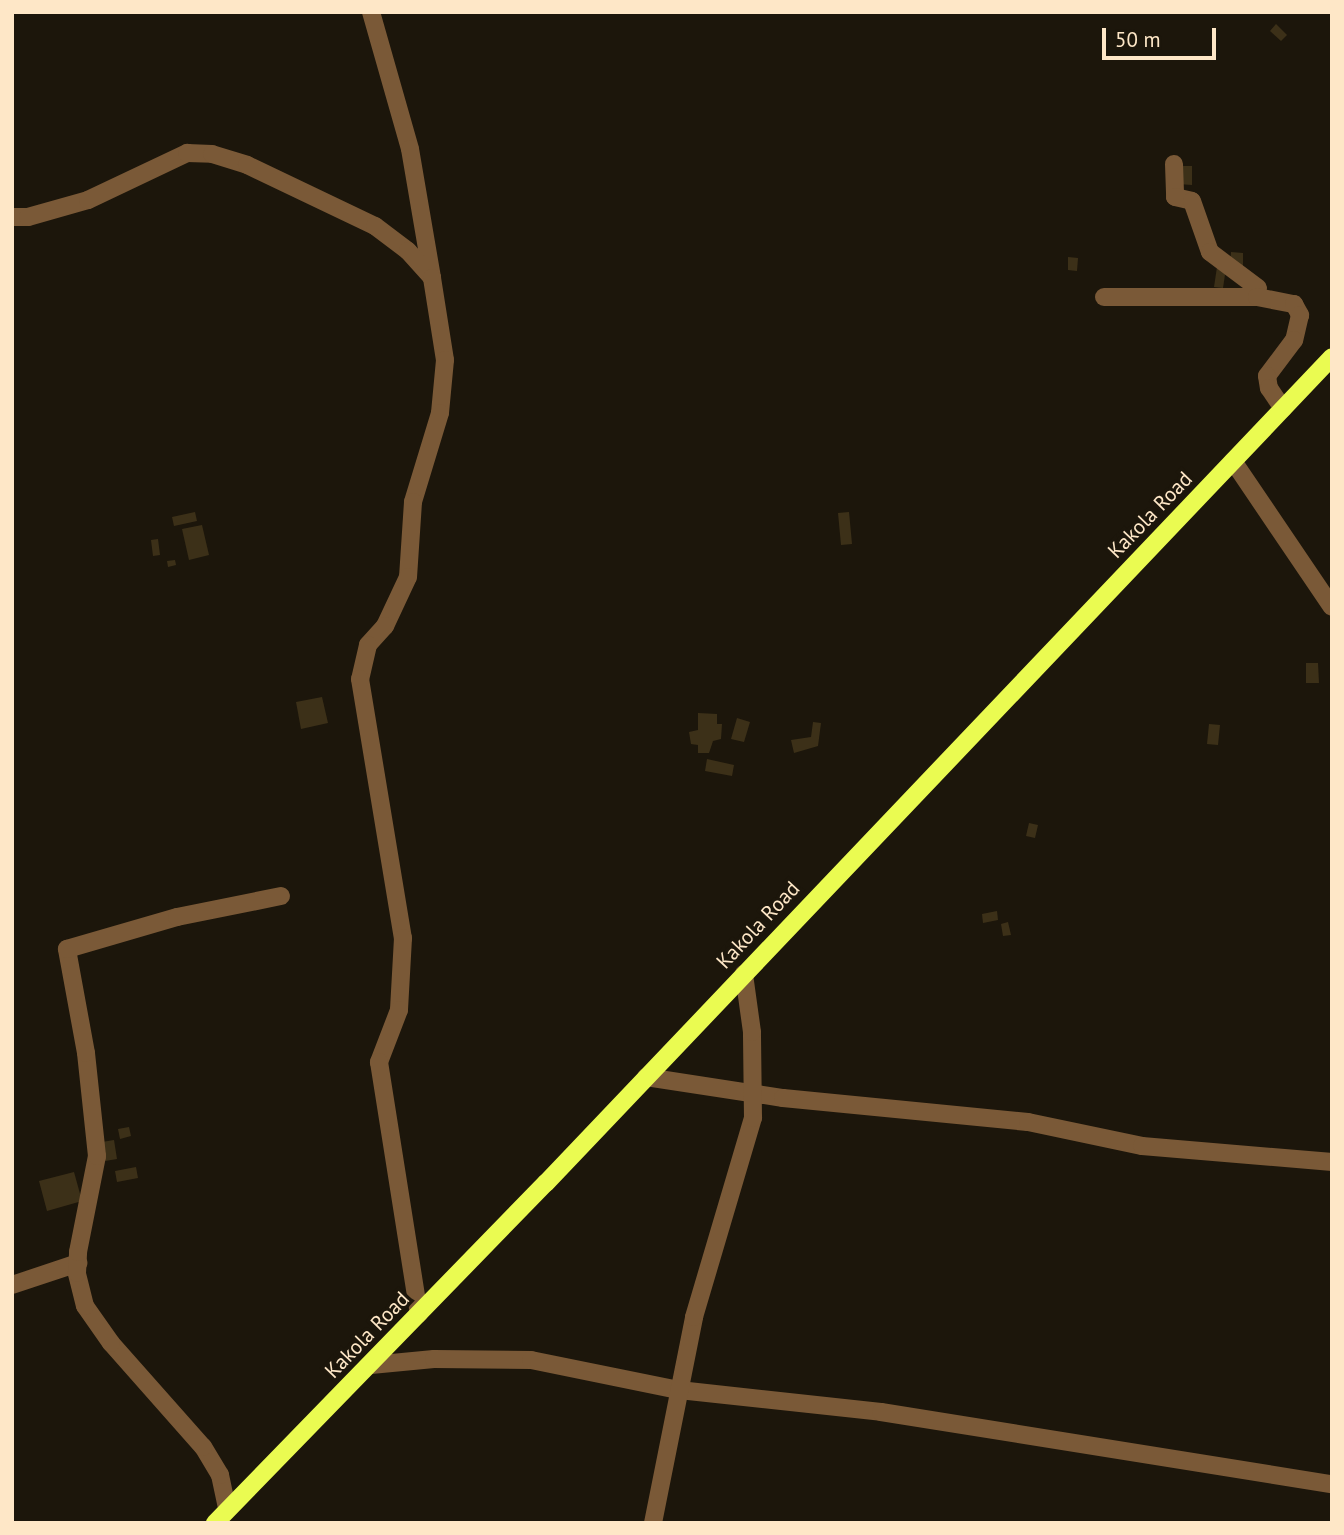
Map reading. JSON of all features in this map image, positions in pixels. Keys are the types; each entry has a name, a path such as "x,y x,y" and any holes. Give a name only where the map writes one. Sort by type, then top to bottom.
{"main road":[{"name":"Kakola Road","path":"215,1523 371,1365 1332,357"}],"street":[{"path":"371,12 410,149 445,360 440,413 413,502 408,577 384,626 368,645 360,679 404,938 399,1010 379,1062 419,1314"},
{"path":"12,217 27,217 88,200 187,153 212,154 247,165 375,226 408,251 432,278"},
{"path":"1174,164 1175,197 1195,204 1210,251 1258,288"},
{"path":"1104,297 1257,297 1294,303 1300,315 1294,340 1267,376 1269,388 1283,409"},
{"path":"1233,461 1332,607"},
{"path":"227,1508 220,1475 203,1447 111,1343 85,1306 78,1263 97,1156 86,1054 67,949 177,917 281,897"},
{"path":"653,1523 699,1297 748,1140 752,1094 752,1032 744,974"},
{"path":"646,1077 752,1094 1028,1122 1142,1146 1332,1162"},
{"path":"12,1285 78,1263"},
{"path":"371,1365 434,1359 531,1360 679,1390 881,1412 1332,1484"}],"building":[{"path":"1276,24 1287,35 1281,41 1270,31"},
{"path":"1178,166 1192,166 1192,185 1178,184"},
{"path":"1231,252 1243,253 1243,267 1230,267"},
{"path":"1068,257 1078,258 1077,271 1068,270"},
{"path":"1217,267 1226,268 1223,288 1214,287"},
{"path":"195,512 197,521 174,526 172,517"},
{"path":"849,512 852,544 841,545 838,513"},
{"path":"202,525 209,555 189,560 182,529"},
{"path":"158,539 160,555 153,556 151,540"},
{"path":"175,560 176,565 168,567 167,561"},
{"path":"1306,663 1318,663 1319,683 1306,683"},
{"path":"322,697 328,723 301,729 296,702"},
{"path":"698,713 717,714 717,724 722,724 721,739 713,741 709,753 698,753 698,745 691,744 689,732 698,730"},
{"path":"737,718 750,722 744,742 731,739"},
{"path":"813,722 821,723 818,746 794,753 791,740 811,737"},
{"path":"1209,724 1220,725 1218,745 1207,744"},
{"path":"707,759 734,765 732,776 705,771"},
{"path":"1029,823 1038,825 1035,838 1026,836"},
{"path":"997,911 998,920 983,923 982,914"},
{"path":"1008,922 1011,935 1003,936 1001,924"},
{"path":"129,1127 131,1136 120,1139 118,1129"},
{"path":"114,1140 117,1159 105,1161 102,1142"},
{"path":"136,1167 138,1178 117,1182 115,1171"},
{"path":"74,1172 82,1201 47,1211 39,1181"}]}
